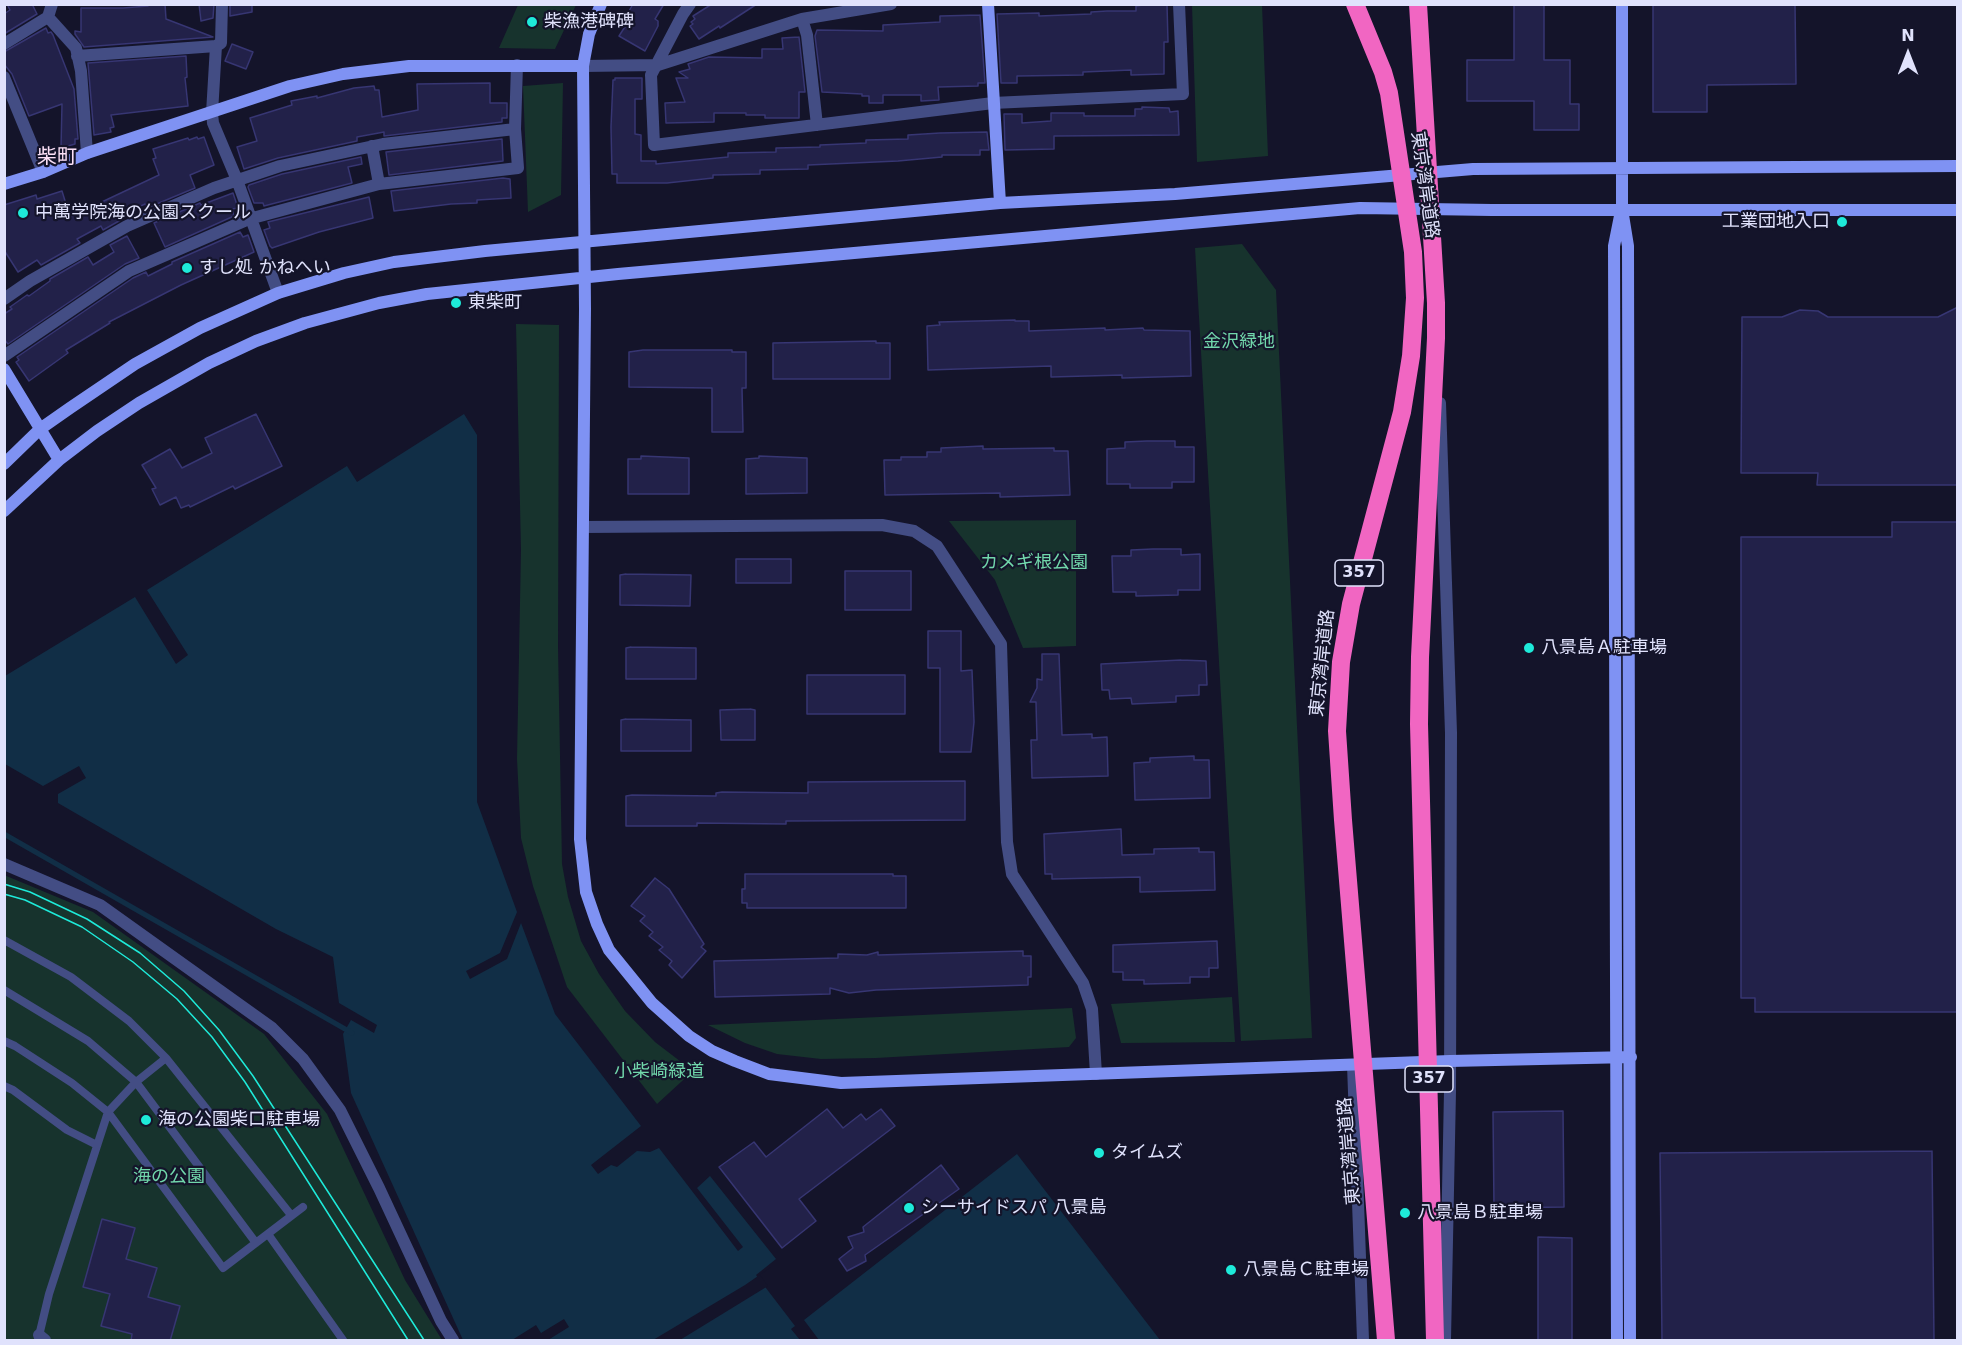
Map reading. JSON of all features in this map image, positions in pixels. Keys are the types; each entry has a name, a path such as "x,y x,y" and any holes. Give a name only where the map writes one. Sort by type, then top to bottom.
{"highway":[{"name":"東京湾岸道路","path":"1355,4 1383,72 1392,112 1414,276 1411,356 1398,432 1351,604 1341,662 1337,731 1342,820 1386,1341"},
{"name":"東京湾岸道路","path":"1418,4 1436,338 1420,657 1435,1341"}],"street":[{"path":"77,56 216,46 221,43 222,4"},
{"path":"602,4 589,34 583,66 584,278 580,839 586,892 597,924 609,950 652,1003 689,1036 712,1051 769,1074 841,1083 1450,1061 1630,1057"},
{"path":"690,4 682,14 651,75 654,145 993,103 1183,94 1179,4"},
{"path":"4,184 42,172 87,153 290,86 343,74 409,66 658,65 802,19 891,4"},
{"path":"988,4 1000,203"},
{"path":"1622,4 1622,209 1628,246 1630,1341"},
{"path":"4,44 50,11 76,48 81,71 87,153"},
{"path":"802,19 807,35 817,125"},
{"path":"216,46 213,123 237,180 249,219 278,293"},
{"path":"4,356 129,271 249,219 379,184 518,168 515,129 518,65"},
{"path":"4,77 42,172"},
{"path":"4,299 30,281 127,226 237,180 280,166 372,146 515,129"},
{"path":"372,146 379,184"},
{"path":"4,464 40,429 157,351 200,328 278,293 371,266 485,250 1000,203 1175,194 1427,172 1496,168 1958,166"},
{"path":"4,511 58,460 139,403 188,374 256,341 305,323 370,305 427,294 1360,208 1958,210"},
{"path":"1617,1341 1614,246 1622,209"},
{"path":"1436,338 1442,445 1450,733 1450,1061 1445,1341"},
{"path":"4,369 58,460"},
{"path":"583,527 882,525 914,531 937,546 1001,644 1007,842 1012,874 1083,983 1092,1009 1096,1074"},
{"path":"4,864 100,905 272,1028 303,1059 340,1110 441,1321 453,1341"},
{"path":"1353,1065 1363,1341"}],"lane":[{"path":"4,940 71,977 129,1022 166,1058 291,1215"},
{"path":"4,990 88,1041 136,1082 256,1243"},
{"path":"4,1041 72,1083 108,1112 224,1268 303,1207"},
{"path":"40,1339 49,1294 108,1112 136,1082 166,1058"},
{"path":"4,1086 13,1090 67,1130 97,1145"},
{"path":"268,1233 343,1341"}],"green space":[{"path":"518,5 576,5 555,49 499,48"},
{"path":"1192,5 1262,5 1268,156 1197,162"},
{"path":"563,83 561,195 528,212 523,86"},
{"name":"金沢緑地","path":"1242,244 1276,290 1312,1038 1241,1041 1195,248"},
{"name":"小柴崎緑道","path":"516,324 559,325 558,647 562,864 568,897 581,941 599,974 625,1011 655,1042 693,1071 657,1104 567,987 533,886 521,838 517,759 521,550"},
{"name":"カメギ根公園","path":"1076,520 1076,646 1023,648 995,580 949,521"},
{"name":"海の公園","path":"4,875 93,912 264,1034 327,1114 405,1280 442,1340 5,1340"},
{"path":"1232,997 1235,1042 1121,1043 1111,1004"},
{"name":"小柴崎緑道","path":"1072,1008 1076,1038 1069,1047 876,1058 821,1059 777,1054 745,1043 708,1025"}],"water":[{"path":"464,414 477,435 477,802 517,912 500,953 466,971 470,979 507,959 521,923 555,1014 641,1126 591,1165 598,1174 611,1165 617,1167 637,1151 650,1152 659,1148 738,1251 743,1247 697,1188 710,1176 776,1259 756,1275 795,1326 791,1329 800,1340 548,1340 569,1327 564,1319 541,1333 536,1325 512,1340 463,1340 351,1093 343,1034 351,1020 374,1033 377,1025 339,1003 333,957 276,929 58,803 58,794 86,778 79,766 43,786 5,764 5,676 135,597 176,664 188,655 147,590 347,466 357,482"},
{"path":"1017,1154 1160,1340 819,1340 804,1320"}],"pier":[{"path":"771,1267 760,1275 768,1286 680,1340 653,1340 745,1285"}],"building":[{"path":"7,4 32,4 37,14 4,34 4,14 10,10"},
{"path":"148,4 165,4 166,19 213,37 84,47 75,34 75,31 81,32 81,8 123,8 148,6"},
{"path":"199,4 214,4 213,18 201,21"},
{"path":"230,4 252,4 252,12 230,16"},
{"path":"633,4 664,4 655,19 658,21 658,26 645,51 619,36 628,22 624,20"},
{"path":"712,4 757,4 699,39 690,26 695,19 693,16"},
{"path":"1167,4 1168,42 1164,42 1164,74 1131,75 1131,70 1083,72 1083,75 1017,76 1017,83 1001,83 997,14 1039,13 1039,16 1091,14 1091,12 1136,11 1136,6"},
{"path":"1514,4 1544,4 1544,60 1570,60 1570,104 1579,104 1579,130 1534,130 1534,101 1467,101 1467,60 1514,60"},
{"path":"1653,4 1795,4 1796,84 1707,85 1707,112 1653,112"},
{"path":"980,15 985,83 978,83 978,86 938,87 939,100 921,101 921,95 883,95 883,103 869,103 869,96 862,96 862,94 822,92 815,36 817,30 883,31 883,25 940,22 940,16"},
{"path":"46,28 48,33 51,32 53,35 74,89 78,139 75,139 75,144 61,148 62,104 29,116 12,74 4,64 4,52"},
{"path":"799,37 805,92 799,92 799,118 765,118 765,115 746,115 746,113 714,113 714,122 666,123 665,103 685,102 676,78 688,78 679,72 690,69 688,64 709,57 762,58 762,49 783,49 782,38"},
{"path":"232,44 253,52 246,69 225,61"},
{"path":"186,56 187,77 185,78 188,106 111,115 114,127 110,128 111,132 94,135 88,63"},
{"path":"615,78 642,78 642,99 635,99 635,134 641,135 641,161 656,161 656,164 728,157 728,153 776,152 776,148 866,143 866,140 908,139 908,135 940,133 987,132 989,150 980,150 980,155 942,155 942,157 898,161 808,165 808,169 760,170 760,174 713,175 713,178 667,183 617,183 617,174 612,174 611,127 613,80"},
{"path":"490,83 490,103 507,103 507,118 502,118 502,122 384,136 384,132 357,137 357,141 278,158 244,169 237,147 257,141 250,118 292,105 291,101 374,86 375,90 379,90 382,117 418,110 417,84"},
{"path":"1142,107 1169,108 1170,112 1178,111 1179,135 1054,136 1054,149 1005,150 1004,114 1022,114 1022,123 1051,121 1051,113 1084,113 1084,116 1135,116 1135,109 1142,109"},
{"path":"197,137 198,139 204,137 214,165 190,175 195,188 147,208 145,204 121,215 119,221 103,230 101,226 77,239 80,243 41,265 37,260 18,272 4,250 4,205 36,195 37,199 62,191 70,217 159,175 153,159 156,158 153,149"},
{"path":"502,139 503,161 389,175 386,152"},
{"path":"361,157 362,164 348,167 352,183 264,206 263,203 254,203 248,187 282,174"},
{"path":"510,179 511,198 394,211 391,191"},
{"path":"233,193 238,208 232,209 234,216 165,247 154,223 200,203 201,205"},
{"path":"369,197 373,218 319,232 272,248 270,246 264,230 270,228 268,222"},
{"path":"240,232 243,237 248,235 254,252 181,285 109,322 66,350 68,353 29,381 16,362 19,360 17,357 133,278 146,272 148,276 172,262"},
{"path":"127,236 139,258 125,264 8,344 4,339 4,314 12,309 10,307 27,295 29,296 50,279 88,257 93,265 114,252 110,245"},
{"path":"1958,307 1958,485 1817,485 1818,473 1741,473 1742,317 1782,317 1800,310 1818,311 1828,317 1938,317"},
{"path":"1029,321 1029,331 1143,328 1144,330 1190,331 1191,376 1051,377 1051,366 928,370 927,326 940,325 939,322"},
{"path":"876,341 876,343 890,343 890,379 773,379 773,343"},
{"path":"643,350 746,352 746,388 742,388 743,432 712,432 712,388 629,387 629,352"},
{"path":"256,414 282,466 235,489 233,486 190,507 189,505 181,508 176,497 160,505 152,489 156,488 142,465 170,449 182,468 212,453 205,438"},
{"path":"1175,441 1175,447 1194,447 1194,482 1172,482 1172,488 1130,488 1130,484 1107,484 1107,449 1125,448 1125,442"},
{"path":"983,446 983,449 1054,448 1054,451 1068,451 1070,495 1000,497 1000,493 885,495 884,460 901,460 901,457 927,457 927,452 941,452 941,448"},
{"path":"641,456 689,458 689,494 628,494 628,459 641,459"},
{"path":"759,456 807,458 807,493 746,494 746,459 759,458"},
{"path":"1892,522 1958,522 1958,1012 1755,1012 1755,998 1741,998 1741,537 1892,537"},
{"path":"1181,549 1181,555 1200,554 1200,590 1178,590 1178,595 1136,596 1136,592 1113,592 1112,556 1131,556 1131,550"},
{"path":"736,559 791,559 791,583 736,583"},
{"path":"845,571 911,571 911,610 845,610"},
{"path":"620,575 691,575 690,606 620,605"},
{"path":"928,631 961,631 961,671 972,670 974,722 971,752 940,752 940,668 928,668"},
{"path":"626,648 696,648 696,679 626,679"},
{"path":"1042,654 1059,654 1062,735 1092,734 1092,738 1107,737 1108,776 1032,778 1031,740 1037,740 1036,702 1030,702 1037,688 1037,679 1042,680"},
{"path":"1206,661 1207,685 1199,685 1199,695 1176,696 1176,702 1132,704 1131,698 1110,699 1109,690 1102,690 1101,664"},
{"path":"807,675 905,675 905,714 807,714"},
{"path":"720,710 755,710 755,740 721,740"},
{"path":"621,720 691,720 691,751 621,751"},
{"path":"1194,756 1194,760 1209,760 1210,798 1135,800 1134,763 1150,762 1150,758"},
{"path":"965,781 965,820 786,821 786,824 697,823 697,826 626,826 626,796 632,795 716,796 716,793 722,792 808,793 808,782"},
{"path":"1121,829 1122,855 1154,854 1154,849 1199,848 1199,852 1214,852 1215,890 1140,892 1140,877 1052,879 1052,874 1045,874 1044,834"},
{"path":"745,874 893,874 893,876 906,876 906,908 747,908 747,903 742,903"},
{"path":"655,878 669,889 704,944 701,947 706,951 682,978 669,965 672,961 659,950 663,947 649,936 653,932 640,921 645,916 631,906"},
{"path":"1217,941 1218,968 1209,968 1209,977 1190,977 1190,983 1144,984 1144,980 1123,980 1123,972 1113,972 1113,945"},
{"path":"1023,951 1023,956 1031,956 1031,977 1028,977 1028,985 849,993 830,988 830,994 715,997 714,961 838,958 838,954 867,955 878,952 878,955"},
{"path":"827,1109 843,1128 861,1114 866,1120 881,1109 895,1126 799,1199 816,1221 782,1248 719,1167 754,1142 766,1157"},
{"path":"1563,1111 1564,1207 1494,1208 1493,1112"},
{"path":"1932,1151 1934,1341 1662,1341 1660,1153"},
{"name":"シーサイドスパ 八景島","path":"941,1165 959,1189 865,1255 866,1261 847,1271 839,1259 853,1248 848,1237 864,1232 863,1227"},
{"path":"102,1219 135,1228 126,1259 157,1268 148,1297 180,1306 170,1341 131,1341 132,1334 101,1326 110,1294 83,1287"},
{"path":"1538,1237 1572,1238 1572,1341 1538,1341"}],"waterway":[{"path":"4,834 352,1033"}],"tram line":[{"path":"4,884 30,892 87,919 140,953 184,991 219,1030 253,1076 424,1340"},
{"path":"4,894 25,900 82,927 133,962 177,999 212,1037 245,1082 408,1340"}],"place":[{"name":"柴漁港碑碑","path":"532,22"},
{"name":"中萬学院海の公園スクール","path":"23,213"},
{"name":"工業団地入口","path":"1842,222"},
{"name":"すし処 かねへい","path":"187,268"},
{"name":"東柴町","path":"456,303"},
{"name":"八景島Ａ駐車場","path":"1529,648"},
{"name":"海の公園柴口駐車場","path":"146,1120"},
{"name":"タイムズ","path":"1099,1153"},
{"name":"シーサイドスパ 八景島","path":"909,1208"},
{"name":"八景島Ｂ駐車場","path":"1405,1213"},
{"name":"八景島Ｃ駐車場","path":"1231,1270"}],"district":[{"name":"柴町","path":"57,158"}]}
